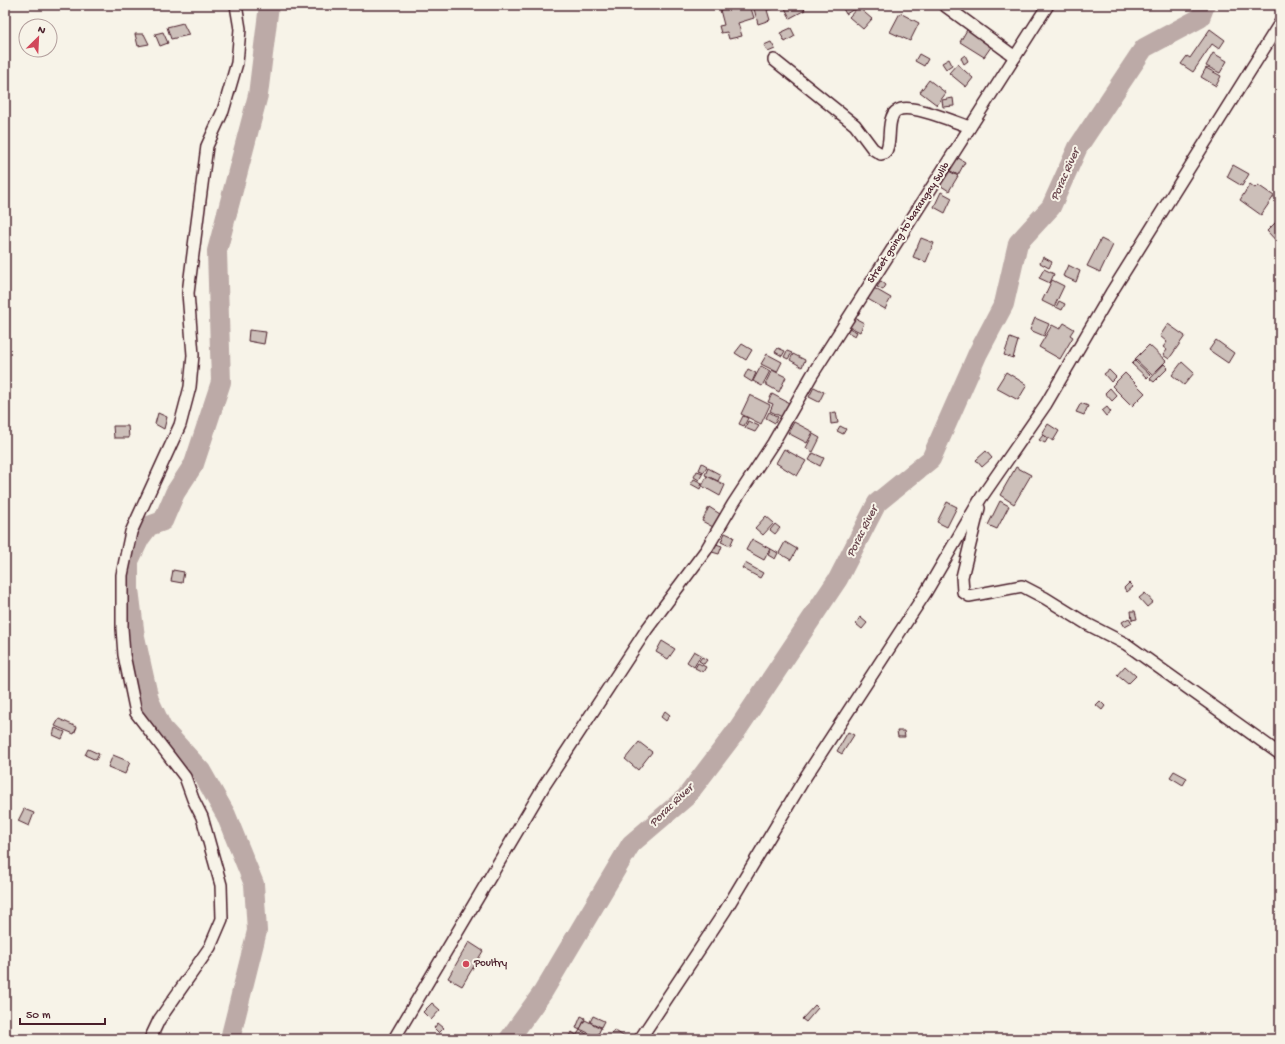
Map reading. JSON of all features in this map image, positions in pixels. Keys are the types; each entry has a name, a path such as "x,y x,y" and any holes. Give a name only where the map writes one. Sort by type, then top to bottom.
{"street":[{"path":"150,1039 159,1020 210,947 222,919 221,885 202,817 193,799 185,777 136,713 124,655 122,628 122,575 131,532 180,425 190,387 193,356 188,293 207,146 223,111 237,63 240,29 236,5"},
{"path":"944,5 1015,57"},
{"name":"Street going to barangay Sulib","path":"394,1039 544,786 647,629 706,550 733,504 773,443 812,375 1048,5"},
{"path":"640,1039 725,911 806,776 926,592 981,498 1046,404 1111,293 1280,23"},
{"path":"774,60 855,125 873,149 881,154 885,153 888,147 893,113 900,109 914,109 970,127"},
{"path":"981,498 962,577 964,592 969,596 1022,586 1045,598 1087,624 1126,644 1280,754"}],"building":[{"path":"739,5 750,5 754,18 738,23 742,36 729,39 727,32 721,33 719,26 724,25 720,10"},
{"path":"753,5 779,5 779,7 767,10 770,20 758,24"},
{"path":"790,5 802,5 805,10 790,18 785,8"},
{"path":"841,5 854,5 856,8 846,14"},
{"path":"858,7 872,19 863,29 849,17"},
{"path":"900,13 919,23 910,41 890,32"},
{"path":"183,23 189,35 171,39 167,27"},
{"path":"791,28 795,36 785,42 780,33"},
{"path":"968,28 993,44 984,57 960,42"},
{"path":"1210,29 1225,40 1219,49 1212,44 1193,72 1181,64 1187,56 1190,58"},
{"path":"163,32 168,43 160,46 155,34"},
{"path":"135,34 144,34 149,44 138,46"},
{"path":"771,42 775,49 768,52 764,45"},
{"path":"1213,53 1227,61 1220,73 1206,66"},
{"path":"919,54 928,59 924,66 915,61"},
{"path":"965,55 968,61 964,64 961,58"},
{"path":"949,59 952,65 946,69 942,63"},
{"path":"957,64 973,78 966,87 949,73"},
{"path":"1206,68 1221,76 1216,86 1201,77"},
{"path":"929,80 946,93 937,105 920,92"},
{"path":"953,98 954,106 943,107 942,100"},
{"path":"955,156 965,162 958,175 947,169"},
{"path":"1233,165 1249,174 1242,186 1227,177"},
{"path":"947,170 958,176 949,191 938,184"},
{"path":"1250,184 1255,188 1258,185 1274,196 1261,215 1240,200"},
{"path":"941,192 952,198 945,213 934,207"},
{"path":"1279,219 1280,220 1280,245 1267,231"},
{"path":"921,238 934,243 926,262 913,257"},
{"path":"1101,239 1113,245 1100,272 1087,266"},
{"path":"1043,257 1052,262 1049,268 1040,263"},
{"path":"1068,265 1080,271 1076,282 1063,276"},
{"path":"1044,269 1054,274 1050,283 1039,278"},
{"path":"1052,280 1064,286 1054,307 1042,301"},
{"path":"881,281 886,285 883,290 877,287"},
{"path":"872,287 891,298 885,309 866,298"},
{"path":"1059,301 1065,304 1062,310 1056,307"},
{"path":"853,317 864,323 860,332 848,326"},
{"path":"1035,318 1049,324 1044,336 1030,330"},
{"path":"1064,323 1074,329 1070,335 1073,337 1060,359 1039,347 1052,325 1060,329"},
{"path":"1168,324 1185,336 1169,359 1163,355 1167,350 1163,347 1167,342 1160,336"},
{"path":"849,328 857,332 855,336 847,332"},
{"path":"249,330 266,332 264,344 248,341"},
{"path":"1010,338 1018,341 1013,358 1004,355"},
{"path":"1216,340 1234,353 1228,363 1209,350"},
{"path":"742,344 752,350 746,360 735,353"},
{"path":"1149,345 1166,361 1152,375 1135,359"},
{"path":"778,348 785,351 782,356 775,352"},
{"path":"787,351 792,353 788,359 784,357"},
{"path":"767,354 782,362 777,372 761,364"},
{"path":"793,354 805,360 802,367 790,360"},
{"path":"1135,361 1150,375 1147,378 1132,364"},
{"path":"1182,362 1194,373 1184,385 1172,375"},
{"path":"1164,364 1168,368 1154,382 1150,379"},
{"path":"761,366 770,371 762,386 753,381"},
{"path":"748,369 756,373 752,382 744,377"},
{"path":"772,370 786,377 779,392 765,384"},
{"path":"1109,370 1116,377 1111,382 1104,374"},
{"path":"1006,372 1027,385 1018,400 996,388"},
{"path":"1125,373 1145,393 1132,406 1112,386"},
{"path":"814,387 824,392 819,402 809,397"},
{"path":"1110,388 1117,396 1112,401 1105,393"},
{"path":"772,394 791,404 784,418 770,411 773,404 768,402"},
{"path":"750,395 770,405 761,424 741,414"},
{"path":"1081,403 1088,406 1084,415 1076,412"},
{"path":"1107,407 1111,412 1106,416 1102,411"},
{"path":"769,412 778,417 775,423 766,418"},
{"path":"836,412 838,423 831,424 830,413"},
{"path":"158,413 167,417 164,429 155,424"},
{"path":"743,416 748,418 744,426 739,424"},
{"path":"748,421 759,426 755,432 745,428"},
{"path":"794,422 813,432 807,443 788,433"},
{"path":"1048,424 1059,431 1053,441 1042,434"},
{"path":"113,426 128,426 129,438 114,438"},
{"path":"840,426 846,429 843,434 837,431"},
{"path":"813,434 820,438 813,452 806,448"},
{"path":"1043,435 1048,438 1045,443 1039,440"},
{"path":"784,449 806,461 797,476 776,463"},
{"path":"986,451 992,458 982,467 976,460"},
{"path":"813,453 824,458 820,466 809,460"},
{"path":"702,463 707,466 704,472 699,470"},
{"path":"1016,467 1031,475 1014,504 1000,495"},
{"path":"708,468 721,475 718,481 705,475"},
{"path":"697,471 703,473 699,480 694,477"},
{"path":"707,476 725,485 720,496 702,486"},
{"path":"694,479 702,483 700,489 691,484"},
{"path":"1000,501 1009,506 997,529 988,525"},
{"path":"947,502 957,507 947,527 937,522"},
{"path":"709,507 720,514 713,527 702,521"},
{"path":"766,516 774,523 763,535 755,528"},
{"path":"775,524 780,528 775,534 770,530"},
{"path":"725,533 734,537 730,546 721,542"},
{"path":"752,539 770,549 764,560 746,550"},
{"path":"785,542 797,549 791,560 779,553"},
{"path":"716,544 722,546 719,554 712,552"},
{"path":"771,549 778,553 775,559 768,555"},
{"path":"745,563 763,573 760,578 742,568"},
{"path":"173,570 184,572 182,583 171,581"},
{"path":"1129,583 1133,587 1127,592 1124,588"},
{"path":"1145,593 1153,602 1147,607 1139,598"},
{"path":"1131,611 1135,611 1137,619 1132,620"},
{"path":"860,617 867,623 862,629 856,624"},
{"path":"1129,618 1132,623 1125,627 1122,622"},
{"path":"662,641 675,649 668,659 656,652"},
{"path":"694,651 701,655 694,667 687,662"},
{"path":"702,657 707,660 704,664 699,661"},
{"path":"698,663 706,667 703,672 695,668"},
{"path":"1125,666 1136,676 1128,684 1117,675"},
{"path":"1100,701 1105,706 1102,710 1096,705"},
{"path":"665,711 670,715 666,721 661,717"},
{"path":"59,719 77,727 74,734 55,726"},
{"path":"55,728 65,732 62,739 53,735"},
{"path":"897,731 904,731 905,737 898,737"},
{"path":"848,732 854,735 842,754 837,751"},
{"path":"639,742 652,752 638,770 625,759"},
{"path":"88,749 99,754 96,760 85,755"},
{"path":"113,755 130,762 125,774 108,767"},
{"path":"1174,771 1187,778 1183,785 1170,777"},
{"path":"24,809 34,813 29,826 18,821"},
{"name":"Poultry","path":"469,942 483,951 462,986 448,978"},
{"path":"432,1003 440,1010 431,1020 423,1012"},
{"path":"815,1005 818,1008 806,1022 802,1019"},
{"path":"581,1016 585,1018 580,1030 576,1028"},
{"path":"593,1016 604,1021 601,1027 590,1022"},
{"path":"585,1020 601,1028 597,1037 580,1029"},
{"path":"438,1023 444,1028 439,1033 434,1028"},
{"path":"580,1030 593,1039 581,1039 576,1036"},
{"path":"614,1030 628,1039 607,1039"},
{"path":"572,1032 576,1035 574,1039 566,1039"},
{"path":"401,1034 414,1039 399,1039"}],"waterway":[{"path":"230,1039 257,931 254,884 226,815 201,771 162,728 149,700 135,637 129,589 129,561 140,538 149,526 163,521 175,493 194,464 221,382 217,251 258,95 269,5"},
{"name":"Porac River","path":"509,1039 543,992 631,844 686,797 737,730 838,579 877,503 931,459 978,353 1004,304 1018,243 1051,207 1078,147 1144,48 1200,18 1205,5"}],"place":[{"name":"Poultry","path":"466,964"}]}
